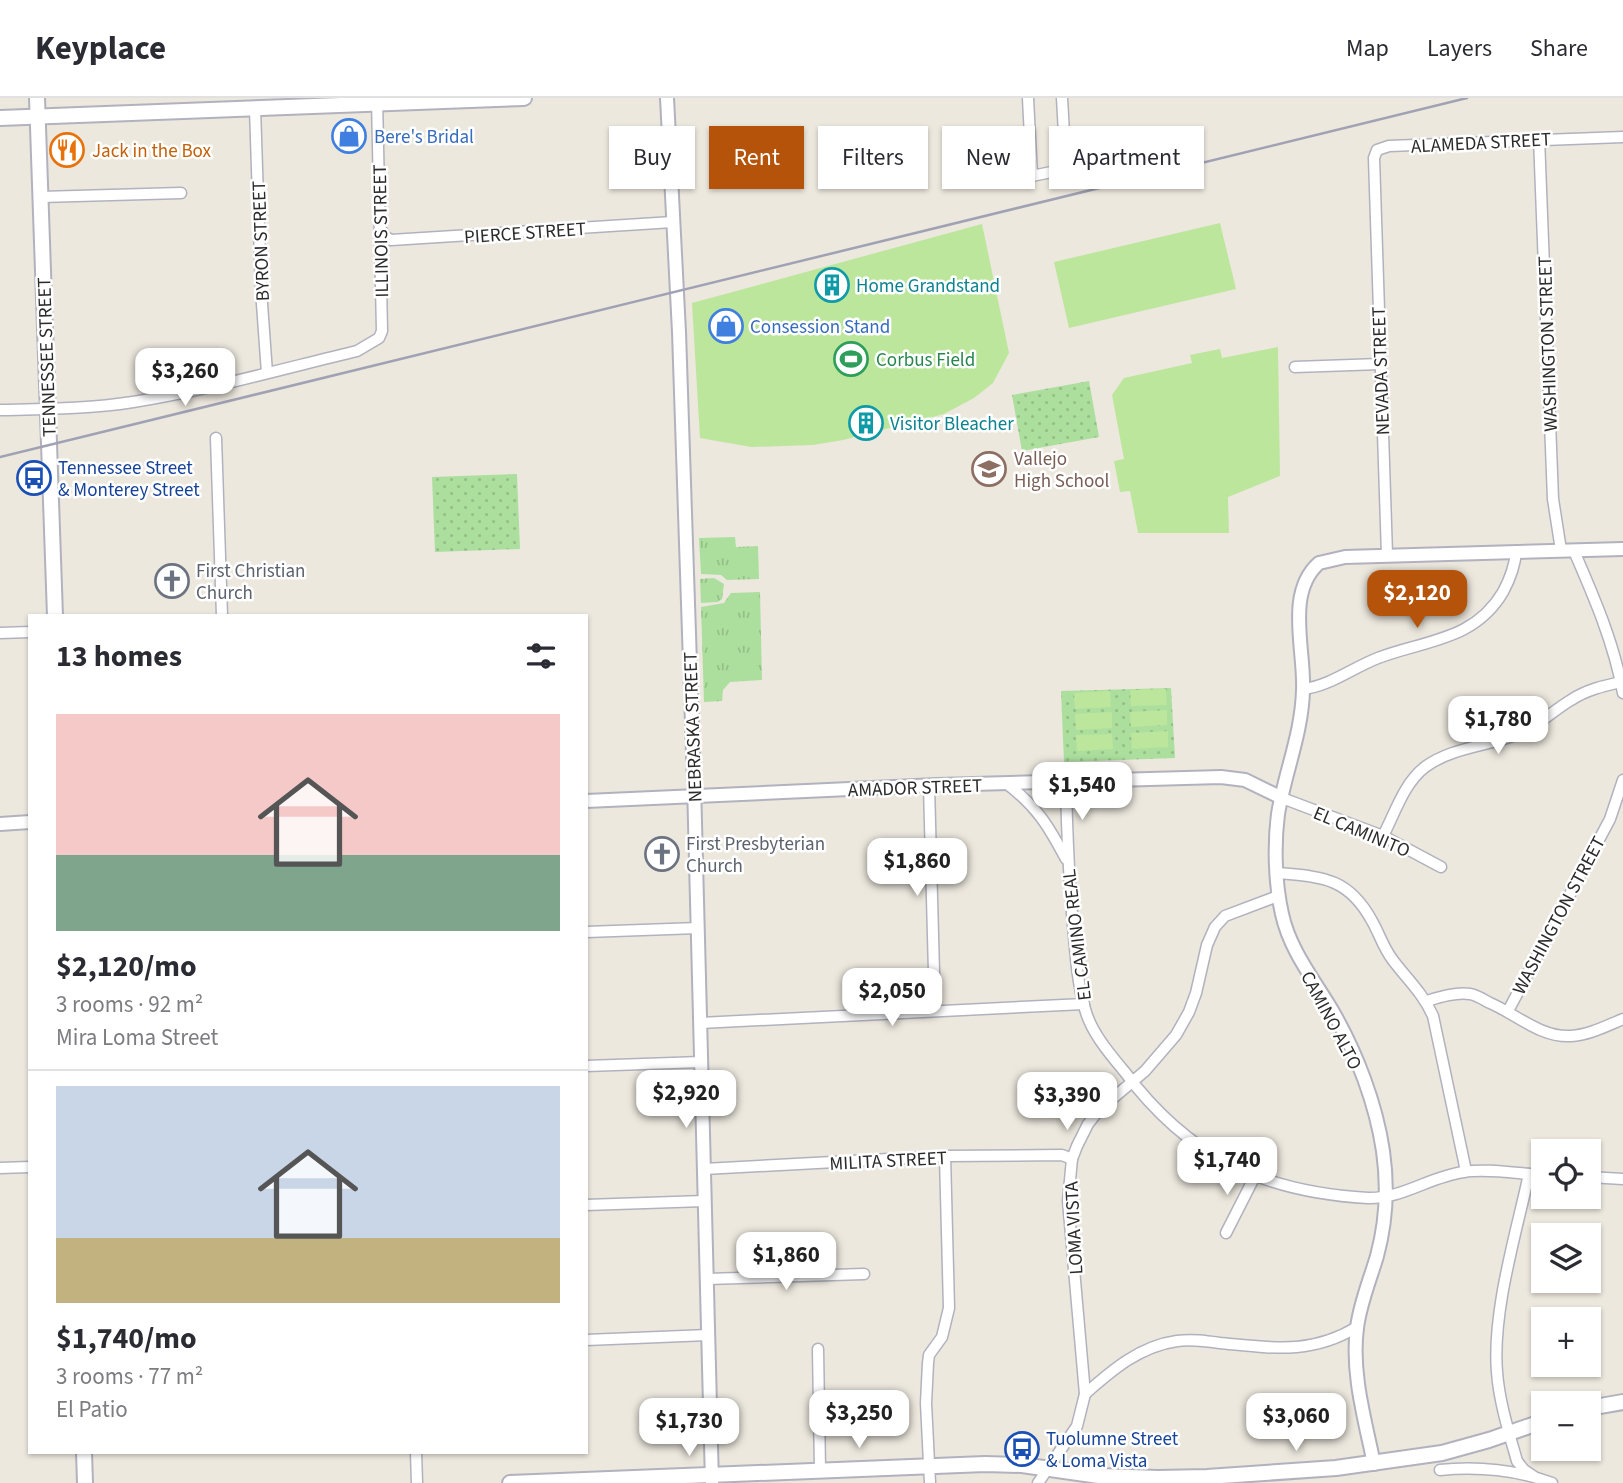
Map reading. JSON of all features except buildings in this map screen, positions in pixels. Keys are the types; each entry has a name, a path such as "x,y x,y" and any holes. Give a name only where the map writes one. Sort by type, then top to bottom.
{"main road":[{"name":"TENNESSEE STREET","path":"37,98 55,614"},
{"path":"0,118 195,104 255,108 377,101 524,98"},
{"path":"1601,1406 1623,1402"},
{"path":"510,1483 712,1479 821,1470 1006,1464 1099,1476 1181,1478 1374,1464 1442,1453 1531,1426"},
{"path":"84,1454 85,1483"}],"street":[{"name":"NEBRASKA STREET","path":"667,98 694,796 712,1479"},
{"path":"1028,98 1032,176 1066,169 1062,98"},
{"name":"ILLINOIS STREET","path":"267,373 358,351 379,338 382,331 382,232 377,101"},
{"name":"BYRON STREET","path":"255,108 261,290 267,373"},
{"name":"ALAMEDA STREET","path":"1376,186 1374,158 1377,150 1384,147 1539,138 1623,137"},
{"name":"WASHINGTON STREET","path":"1539,138 1553,499 1560,550"},
{"name":"NEVADA STREET","path":"1376,186 1387,555"},
{"path":"41,197 181,193"},
{"name":"PIERCE STREET","path":"382,232 391,240 673,222"},
{"path":"1295,367 1380,364"},
{"path":"0,410 131,402 267,373"},
{"path":"216,438 222,614"},
{"name":"CAMINO ALTO","path":"1374,1464 1359,1389 1355,1352 1357,1327 1378,1253 1386,1196 1383,1151 1367,1089 1335,1015 1291,943 1278,896 1278,815 1296,743 1303,689 1300,617 1303,586 1320,563 1345,556 1623,549"},
{"path":"1303,689 1318,688 1376,659 1451,636 1479,622 1490,611 1504,589 1513,569 1516,551"},
{"path":"1383,836 1405,792 1415,776 1426,766 1456,752 1526,731 1572,699 1592,689 1622,688 1615,655 1574,551"},
{"path":"0,633 28,632"},
{"name":"AMADOR STREET","path":"588,801 1006,783 1234,778 1245,780 1282,798"},
{"name":"WASHINGTON STREET","path":"1508,1011 1610,819 1623,780"},
{"name":"EL CAMINO REAL","path":"1066,782 1068,863 1078,976 1084,1004 1102,1043 1131,1082 1169,1123 1201,1149 1255,1176 1314,1193 1371,1198 1386,1196 1466,1171 1529,1174"},
{"path":"1006,783 1028,800 1038,812 1068,863"},
{"path":"929,786 935,1010"},
{"name":"EL CAMINITO","path":"1282,798 1383,836 1441,867"},
{"path":"0,824 28,822"},
{"path":"1277,873 1318,877 1335,881 1348,889 1363,905 1393,960 1427,1001 1433,1016 1466,1171"},
{"name":"LOMA VISTA","path":"1038,1483 1077,1426 1085,1394 1068,1201 1072,1159 1088,1124 1099,1110 1161,1054 1176,1035 1196,993 1215,927 1225,916 1278,896"},
{"path":"588,932 698,929"},
{"path":"1427,1001 1472,994 1508,1011 1535,1028 1554,1035 1570,1036 1591,1032 1623,1019"},
{"path":"700,1023 1084,1004"},
{"path":"588,1066 701,1062"},
{"name":"MILITA STREET","path":"704,1169 945,1156 1062,1155 1072,1159"},
{"path":"930,1483 926,1402 928,1363 929,1356 942,1337 948,1308 945,1156"},
{"path":"0,1168 28,1167"},
{"path":"1529,1174 1496,1336 1497,1374 1517,1461 1533,1476"},
{"path":"1226,1233 1255,1176"},
{"path":"1601,1178 1623,1179"},
{"path":"588,1205 704,1201"},
{"path":"707,1279 864,1274"},
{"path":"1085,1394 1134,1356 1168,1342 1197,1340 1288,1349 1325,1343 1357,1327"},
{"path":"588,1340 708,1335"},
{"path":"818,1349 821,1470"},
{"path":"416,1454 417,1483"},
{"path":"1440,1470 1467,1467 1533,1476 1552,1483"}],"green space":[{"path":"1220,223 1236,289 1069,328 1054,262"},
{"path":"982,224 1009,353 993,383 974,398 944,414 813,445 751,447 700,438 692,303"},
{"path":"1278,347 1280,476 1228,497 1229,533 1138,533 1130,491 1120,492 1114,461 1124,459 1112,395 1124,378 1192,363 1190,355 1220,349 1222,358"},
{"path":"1089,381 1099,437 1022,451 1012,395"},
{"path":"517,474 520,549 435,552 432,477"},
{"path":"735,537 736,547 758,546 759,579 727,580 721,575 701,574 699,538"},
{"path":"714,578 724,584 722,599 718,602 701,603 700,579"},
{"path":"760,592 762,680 730,682 723,690 722,701 704,702 701,607 724,603 731,593"},
{"path":"1171,688 1175,758 1064,762 1061,691"},
{"path":"1166,689 1167,705 1131,706 1130,690"},
{"path":"1110,691 1111,707 1075,709 1074,693"},
{"path":"1167,710 1167,725 1131,727 1130,712"},
{"path":"1112,712 1112,728 1076,730 1075,714"},
{"path":"1168,731 1168,747 1132,749 1131,733"},
{"path":"1112,734 1113,749 1077,751 1076,735"}],"railway":[{"path":"0,457 1467,98"}],"place":[{"name":"Bere's Bridal","path":"349,136"},
{"name":"Jack in the Box","path":"67,150"},
{"name":"Home Grandstand","path":"832,285"},
{"name":"Consession Stand","path":"726,326"},
{"name":"Corbus Field","path":"851,359"},
{"name":"Visitor Bleacher","path":"866,423"},
{"name":"Vallejo High School","path":"989,469"},
{"name":"Tennessee Street & Monterey Street","path":"34,478"},
{"name":"First Christian Church","path":"172,581"},
{"name":"First Presbyterian Church","path":"662,854"},
{"name":"Tuolumne Street & Loma Vista","path":"1022,1449"}]}
